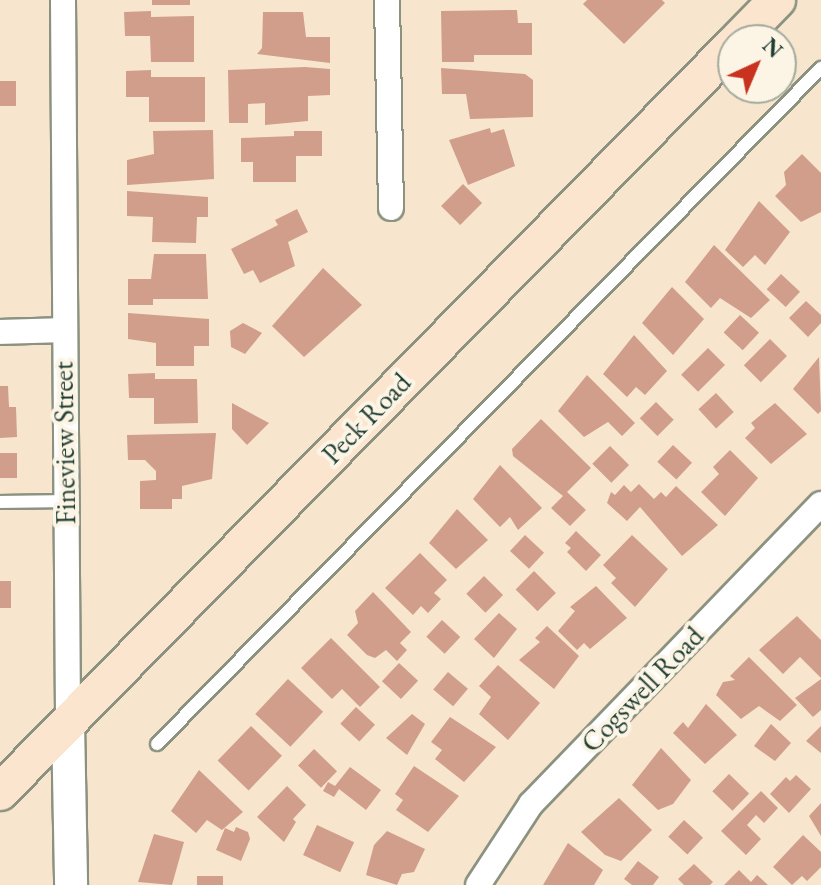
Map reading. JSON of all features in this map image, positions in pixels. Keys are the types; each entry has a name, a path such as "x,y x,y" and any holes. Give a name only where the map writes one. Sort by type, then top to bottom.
{"main road":[{"path":"754,24 777,0"},
{"name":"Peck Road","path":"0,792 717,61"}],"street":[{"name":"Fineview Street","path":"63,0 63,330 71,885"},
{"path":"387,0 391,208"},
{"path":"0,332 63,330"},
{"name":"Cogswell Road","path":"478,885 531,804 821,504"}],"lane":[{"path":"157,744 821,68"},
{"path":"0,502 65,501"}],"building":[{"path":"152,0 190,0 190,5 152,5"},
{"path":"587,0 662,0 665,3 624,44 583,4"},
{"path":"517,10 518,23 532,23 532,55 474,55 474,62 442,62 441,11"},
{"path":"151,11 151,17 194,16 194,62 151,62 150,36 125,36 124,12"},
{"path":"263,12 303,12 306,37 330,37 330,63 257,54 262,48"},
{"path":"441,68 525,74 533,80 533,117 470,119 466,94 442,94"},
{"path":"330,69 330,95 308,96 308,121 265,125 265,103 248,104 248,123 229,123 228,70"},
{"path":"151,70 151,77 205,77 205,122 149,122 149,97 126,97 126,71"},
{"path":"0,81 16,81 16,106 0,106"},
{"path":"490,128 491,133 504,129 515,166 468,185 449,140"},
{"path":"213,130 214,179 127,185 127,160 154,154 153,131"},
{"path":"294,131 322,131 322,156 296,156 296,182 253,182 253,162 241,162 241,138 294,136"},
{"path":"802,154 821,173 821,212 801,222 775,196 786,185 784,172"},
{"path":"463,184 482,203 460,225 441,206"},
{"path":"127,191 208,197 208,217 197,217 196,243 152,242 153,217 127,216"},
{"path":"759,201 790,232 765,265 755,255 743,267 725,250"},
{"path":"297,209 308,232 288,242 295,266 260,283 253,270 244,274 231,249 278,225 275,220"},
{"path":"714,245 770,300 751,318 720,298 711,308 685,282"},
{"path":"154,254 206,254 208,299 153,299 153,305 128,305 128,279 151,279"},
{"path":"323,268 362,305 304,357 272,326"},
{"path":"781,274 800,292 786,307 767,289"},
{"path":"672,287 704,319 673,355 642,323"},
{"path":"806,301 821,315 821,323 808,337 789,318"},
{"path":"128,313 209,319 209,346 194,346 194,366 156,366 156,343 128,339"},
{"path":"740,315 759,333 743,350 724,333"},
{"path":"243,323 262,333 245,354 231,347 230,331"},
{"path":"634,335 667,371 645,395 636,387 627,397 603,374"},
{"path":"770,339 787,356 761,382 744,365"},
{"path":"708,348 725,365 698,392 681,375"},
{"path":"819,357 821,411 818,414 793,389"},
{"path":"155,373 155,379 197,379 198,423 154,424 154,398 129,398 128,374"},
{"path":"587,375 635,423 622,436 608,422 584,437 558,411"},
{"path":"0,386 8,386 9,407 16,407 17,437 0,438"},
{"path":"716,393 734,412 716,428 698,409"},
{"path":"656,402 674,420 657,436 640,418"},
{"path":"232,403 269,423 247,445 232,429"},
{"path":"775,403 807,434 771,464 745,438 755,428 751,423"},
{"path":"541,419 591,468 567,492 586,510 570,526 551,508 563,496 513,456 512,449"},
{"path":"216,433 212,479 182,486 182,499 172,499 172,509 140,509 140,481 156,480 156,471 145,460 128,460 127,435"},
{"path":"673,445 692,463 676,480 657,462"},
{"path":"610,446 629,465 611,483 592,464"},
{"path":"730,450 758,478 725,516 701,492 719,474 713,467"},
{"path":"0,453 17,453 17,478 0,478"},
{"path":"500,465 542,508 518,530 510,517 500,527 473,499"},
{"path":"639,484 654,499 661,492 666,497 676,486 718,525 682,556 640,507 627,521 607,503 611,492 615,495 624,485 631,492"},
{"path":"457,509 488,540 456,569 429,543"},
{"path":"576,531 601,555 586,571 567,552 571,548 565,543"},
{"path":"525,535 544,553 529,569 510,551"},
{"path":"632,535 668,569 635,607 611,583 616,578 603,565"},
{"path":"420,553 447,580 434,593 441,599 428,613 421,606 413,615 385,588"},
{"path":"534,571 556,593 538,611 516,589"},
{"path":"484,576 503,595 485,613 466,594"},
{"path":"0,581 11,581 11,608 0,608"},
{"path":"596,586 627,618 590,649 584,643 577,650 558,631 575,611 570,607"},
{"path":"373,592 411,632 400,643 407,650 397,661 386,650 375,658 367,655 347,635 358,623 355,611"},
{"path":"499,613 517,629 494,658 474,639"},
{"path":"797,616 821,640 821,678 800,657 783,674 759,650"},
{"path":"442,620 460,637 445,654 426,637"},
{"path":"547,626 579,656 554,689 519,660 540,642 535,638"},
{"path":"331,638 380,687 360,707 342,689 332,699 301,668"},
{"path":"749,657 797,705 780,721 759,706 741,719 716,695 723,682 735,680 730,676"},
{"path":"399,663 418,681 401,699 382,681"},
{"path":"498,665 540,703 508,740 479,714 491,697 479,686"},
{"path":"448,672 468,689 453,706 433,690"},
{"path":"288,679 323,712 290,747 255,714"},
{"path":"821,679 821,710 813,717 795,698"},
{"path":"706,704 737,735 705,764 673,733 683,722 688,728"},
{"path":"356,707 375,725 359,742 340,724"},
{"path":"412,714 425,724 407,755 386,738"},
{"path":"450,717 496,747 464,782 435,759 442,750 431,742"},
{"path":"771,724 791,743 775,761 754,746"},
{"path":"251,726 282,756 249,790 218,761"},
{"path":"821,726 821,753 806,741"},
{"path":"661,748 691,780 673,804 658,810 632,785"},
{"path":"314,749 337,771 321,788 298,766"},
{"path":"414,766 459,796 428,832 396,810 403,800 395,794"},
{"path":"350,767 381,790 366,810 339,789 334,797 323,791 328,782 335,786"},
{"path":"199,770 243,812 222,830 207,820 196,833 171,811"},
{"path":"729,774 749,793 732,811 712,791"},
{"path":"796,775 811,789 789,813 770,794 786,777 790,781"},
{"path":"287,786 306,805 293,819 296,822 284,842 257,817"},
{"path":"761,791 778,808 764,823 756,815 747,825 761,839 746,855 721,831"},
{"path":"619,798 652,830 621,861 605,855 581,832"},
{"path":"821,803 821,836 809,816"},
{"path":"684,820 703,838 687,855 668,837"},
{"path":"317,825 354,842 340,872 303,855"},
{"path":"236,827 248,832 250,839 241,861 216,850 225,828 234,832"},
{"path":"387,831 425,849 414,872 402,874 397,885 366,875 374,845"},
{"path":"154,834 184,842 172,885 138,882"},
{"path":"803,835 821,852 821,867 807,881 802,876 792,885 773,867"},
{"path":"568,843 603,870 594,885 543,885"},
{"path":"638,861 659,877 653,885 632,885 624,879"},
{"path":"694,864 713,882 710,885 684,885 678,879"},
{"path":"739,870 751,882 757,875 768,885 724,885"},
{"path":"197,876 223,876 223,885 197,885"}]}
